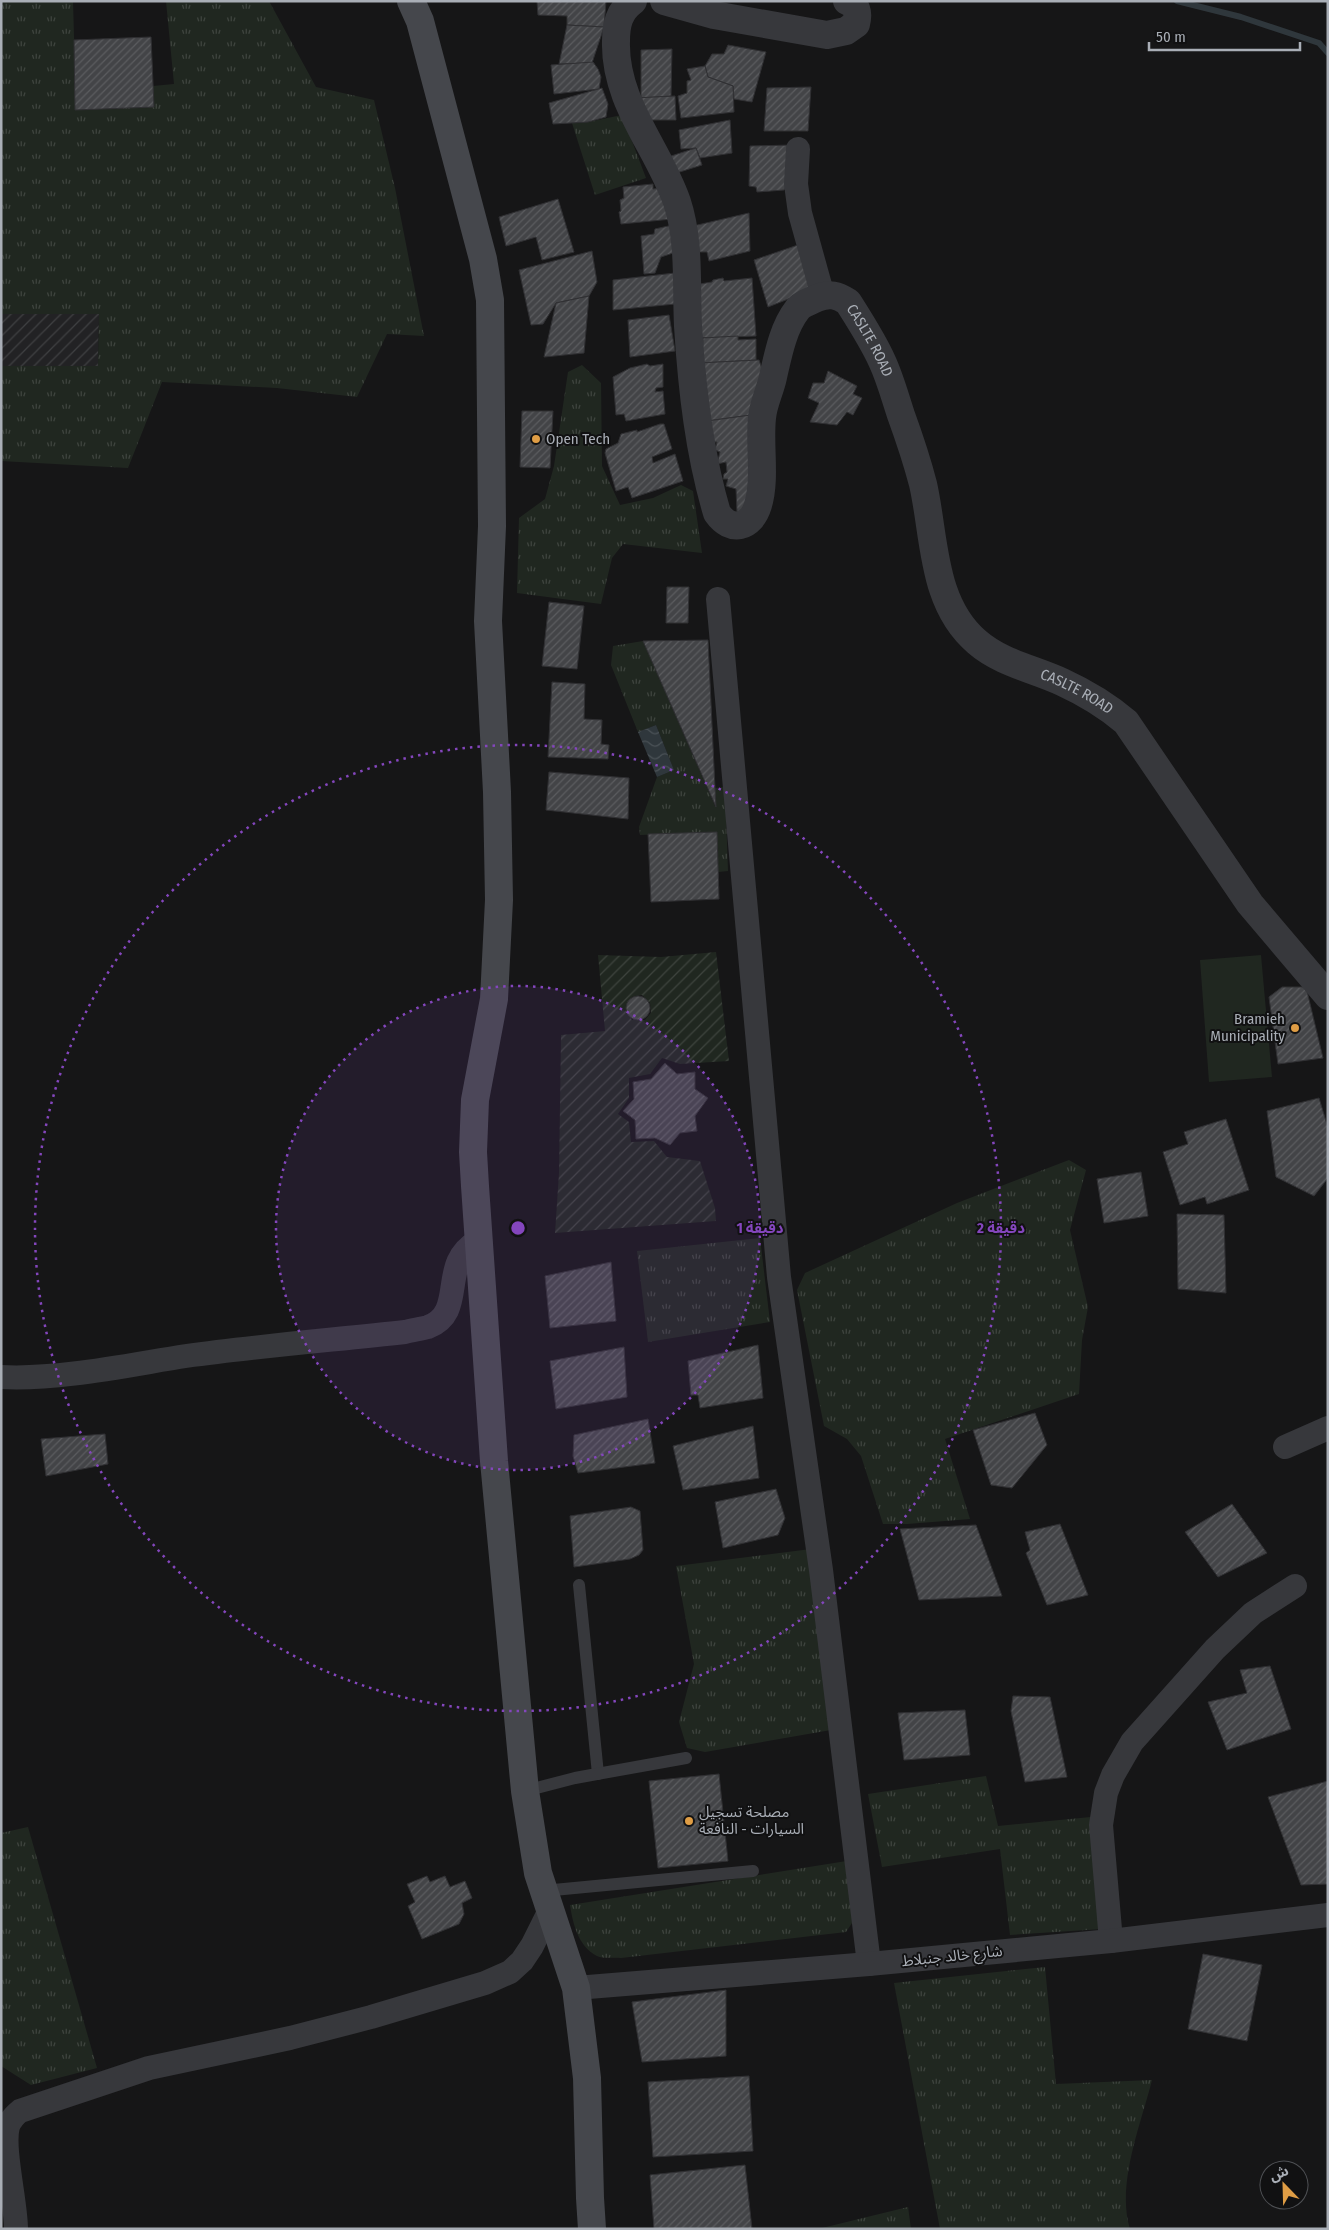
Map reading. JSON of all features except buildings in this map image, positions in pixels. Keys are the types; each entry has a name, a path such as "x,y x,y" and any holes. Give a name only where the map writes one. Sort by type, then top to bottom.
{"main road":[{"path":"411,1 420,21 470,208 483,259 490,300 492,472 489,630 497,792 499,900 494,999 475,1100 473,1152 494,1461 525,1791 536,1865 546,1901 576,1988 587,2078 592,2229"}],"street":[{"path":"633,1 624,10 617,23 616,58 628,101 641,132 668,181 684,227 688,327 698,430 717,513 729,525 734,526 745,523 755,513 759,503 762,416 777,357 789,323 798,308 823,296 800,213 796,184 798,149"},
{"path":"664,1 714,15 828,35 846,31 856,24 858,11 853,4 847,1"},
{"name":"CASLTE ROAD","path":"823,296 832,294 848,302 882,362 923,484 937,571 953,609 963,626 976,642 988,650 1028,670 1061,681 1087,694 1104,704 1126,722 1250,904 1328,996"},
{"path":"718,599 779,1277 821,1570 869,1964"},
{"path":"1,1377 21,1378 59,1374 193,1355 405,1332 428,1327 446,1314 451,1300 457,1262 468,1247 478,1241"},
{"path":"1285,1447 1328,1428"},
{"path":"1111,1941 1101,1825 1106,1793 1116,1769 1132,1742 1215,1649 1253,1614 1295,1586"},
{"path":"16,2229 14,2196 6,2136 12,2118 20,2111 149,2068 290,2038 371,2017 485,1983 510,1972 522,1961 532,1946 546,1901"},
{"name":"شارع خالد جنبلاط","path":"576,1988 869,1964 1111,1941 1328,1915"}],"lane":[{"path":"579,1585 598,1774"},
{"path":"525,1791 598,1774 686,1758"},
{"path":"546,1901 753,1871"}],"shaded area":[{"path":"1,314 99,314 98,366 1,366"}],"green space":[{"path":"1,1 73,1 76,110 153,107 153,86 174,84 166,1 269,1 316,87 374,100 395,188 424,336 387,334 357,397 277,388 162,382 128,468 1,461 1,366 98,366 99,314 1,314"},
{"path":"622,115 646,178 595,195 572,123 588,122"},
{"path":"582,365 601,383 602,466 620,505 653,498 681,485 693,491 702,553 623,544 612,558 601,604 517,593 519,518 545,499 554,466 568,372"},
{"path":"643,641 715,806 715,788 725,787 728,871 718,872 716,832 640,835 639,827 657,777 674,770 656,725 638,732 611,665 613,646"},
{"path":"716,952 729,1061 680,1064 662,1058 650,1074 629,1078 629,1098 618,1114 629,1122 631,1142 654,1141 667,1157 700,1161 715,1208 716,1221 555,1233 559,1173 561,1035 605,1031 598,955 661,957","holes":["642,995 650,1003 651,1013 645,1020 632,1020 627,1013 626,1005 632,997"]},
{"path":"1261,955 1272,1077 1209,1082 1200,960"},
{"path":"1069,1160 1086,1170 1070,1230 1088,1307 1082,1340 1079,1394 945,1439 970,1519 883,1524 861,1456 847,1439 824,1426 797,1290 805,1273 957,1203"},
{"path":"760,1238 770,1322 648,1342 637,1251"},
{"path":"811,1549 831,1730 705,1752 687,1748 679,1722 694,1664 676,1566"},
{"path":"986,1776 998,1826 1091,1817 1102,1929 1010,1935 1000,1849 882,1867 868,1794"},
{"path":"28,1827 97,2068 31,2085 1,2066 1,1833"},
{"path":"853,1860 858,1914 846,1932 621,1958 605,1958 597,1956 585,1946 577,1934 571,1912 570,1905"},
{"path":"1045,1967 1056,2084 1152,2080 1128,2174 1126,2212 1130,2229 940,2229 894,1983"},
{"path":"908,2207 911,2229 818,2229"}],"water":[{"path":"656,725 674,770 657,777 638,732"}],"waterway":[{"path":"1177,1 1241,17 1319,43 1328,53"}],"place":[{"name":"Open Tech","path":"536,439"},
{"name":"Bramieh Municipality","path":"1295,1028"},
{"name":"مصلحة تسجيل السيارات - النافعة","path":"689,1821"}]}
